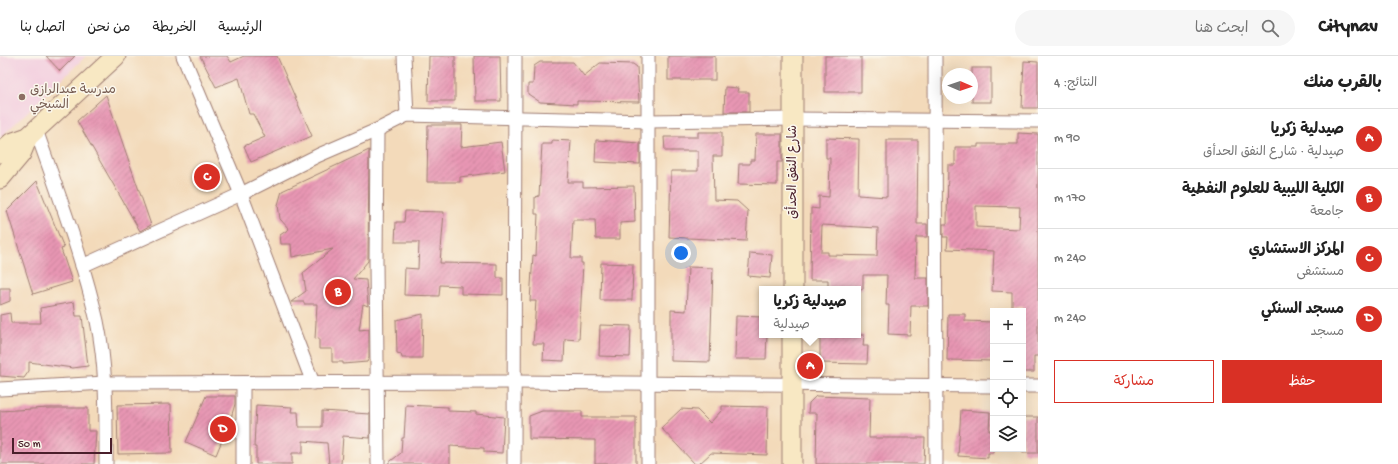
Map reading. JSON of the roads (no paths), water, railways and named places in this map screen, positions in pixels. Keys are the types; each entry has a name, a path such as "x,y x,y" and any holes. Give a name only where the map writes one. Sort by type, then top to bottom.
{"main road":[{"path":"0,153 11,143 32,133 116,56"},
{"name":"شارع النفق الحدأق","path":"792,286 793,56"},
{"path":"0,179 21,154 32,133"},
{"path":"792,338 792,464"}],"street":[{"path":"183,56 241,194 313,383"},
{"path":"404,56 407,115"},
{"path":"514,464 515,56"},
{"path":"648,56 648,464"},
{"path":"935,56 936,464"},
{"path":"82,266 241,194 319,155 378,130 407,115 649,121 793,119 1038,121"},
{"path":"378,130 376,262 378,464"},
{"path":"32,133 82,266 97,323 105,383 106,464"},
{"path":"0,389 105,383 378,384 514,382 990,386"},
{"path":"243,383 243,464"},
{"path":"1026,386 1038,386"}],"place":[{"name":"مدرسة عبدالرازق الشيخي","path":"22,97"},
{"name":"المركز الاستشاري","path":"207,177"},
{"name":"الكلية الليبية للعلوم النفطية","path":"338,292"},
{"name":"صيدلية زكريا","path":"810,366"},
{"name":"مسجد السنكي","path":"223,429"}]}
